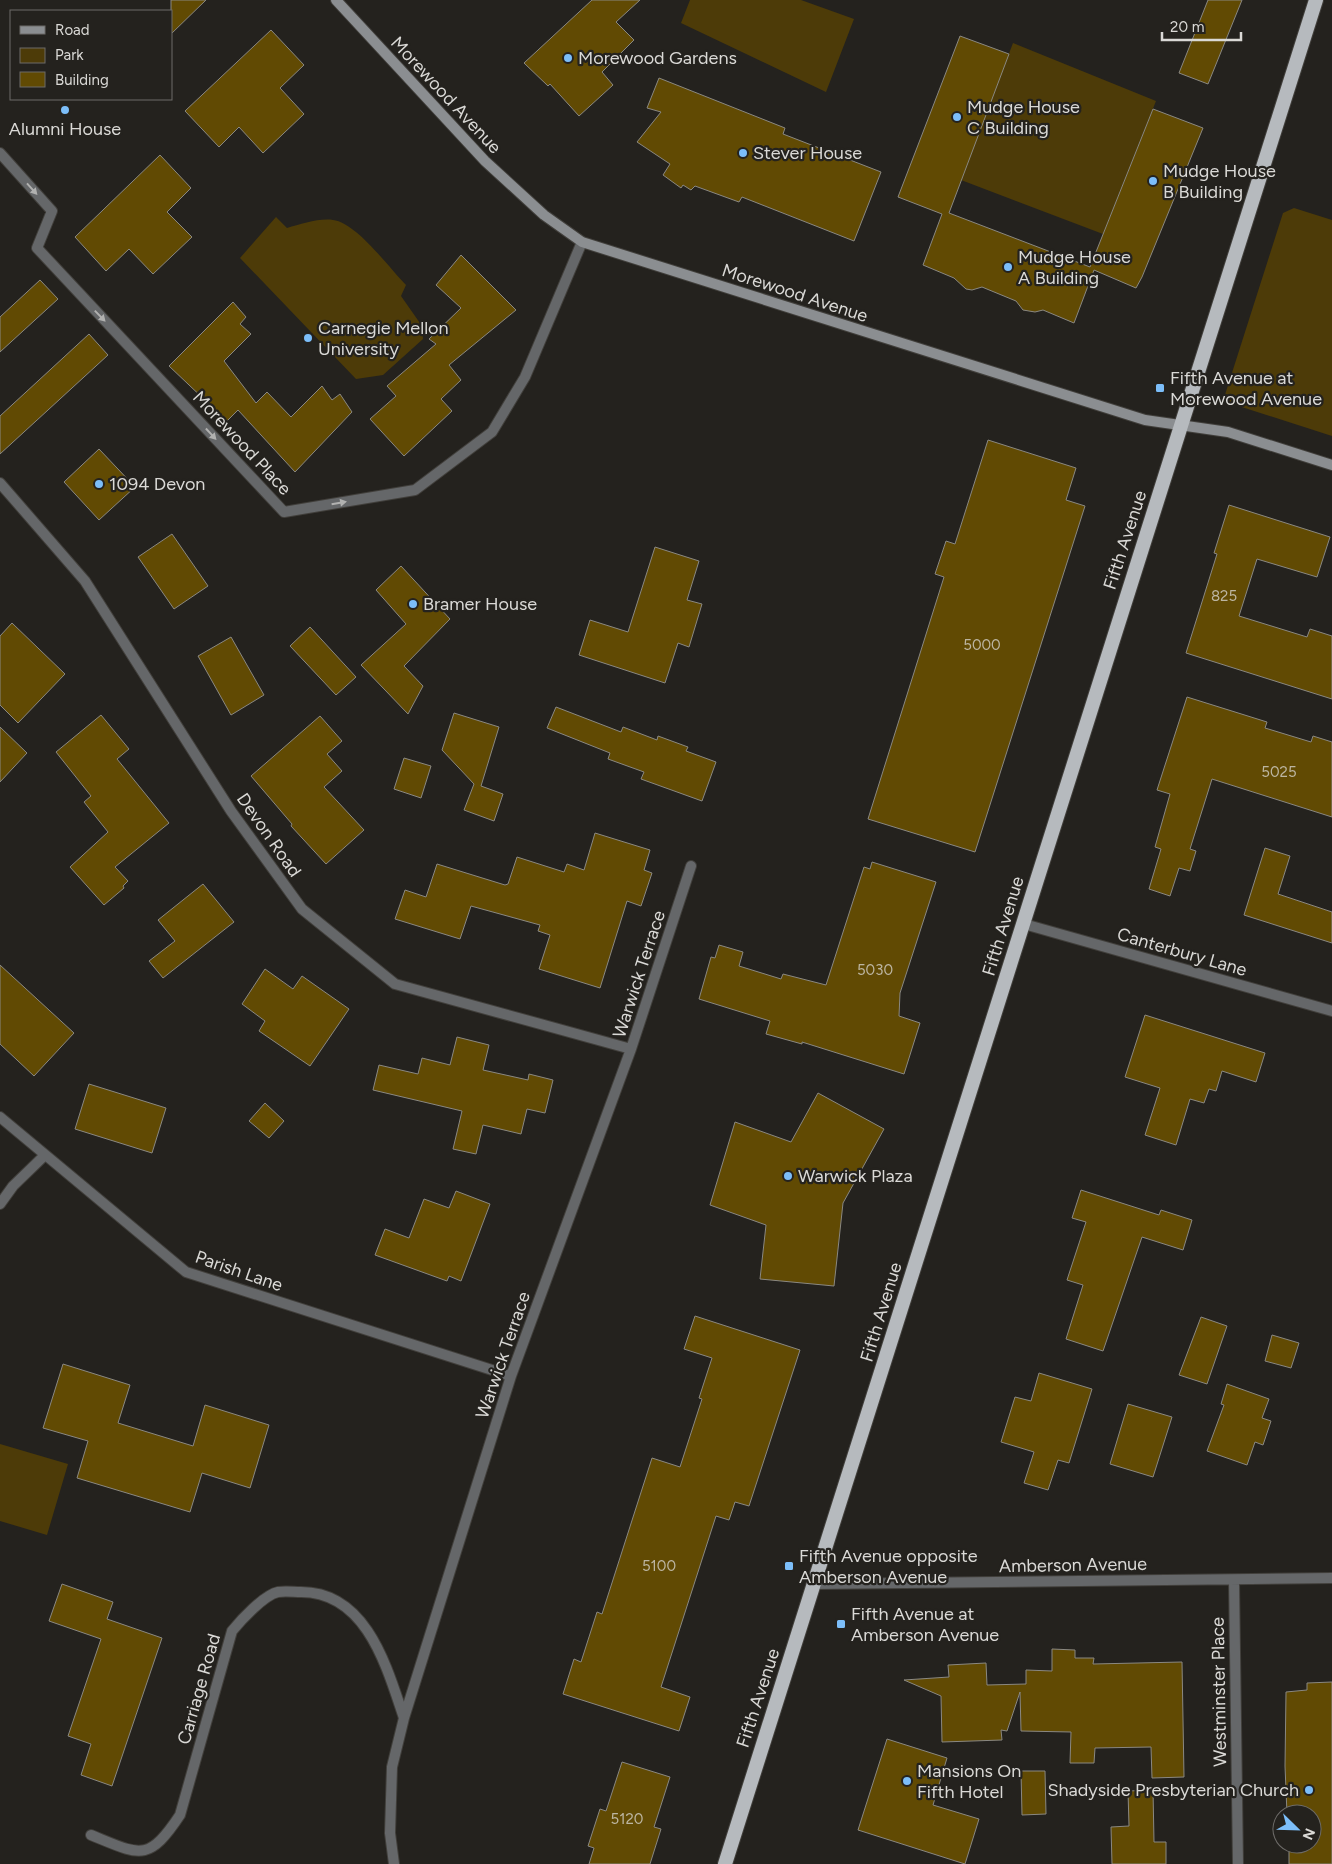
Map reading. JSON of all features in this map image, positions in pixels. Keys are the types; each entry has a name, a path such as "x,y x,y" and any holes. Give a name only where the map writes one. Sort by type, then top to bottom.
{"highway":[{"name":"Fifth Avenue","path":"726,1864 1316,0"}],"main road":[{"name":"Morewood Avenue","path":"336,0 485,161 544,216 582,242 1145,420 1228,432 1332,466"}],"street":[{"name":"Morewood Place","path":"0,153 52,211 37,248 284,512 415,490 492,432 525,378 582,242"},
{"name":"Devon Road","path":"0,483 85,581 231,811 302,910 395,984 631,1049"},
{"name":"Warwick Terrace","path":"394,1864 390,1833 392,1766 404,1718 511,1376 631,1049 691,866"},
{"name":"Canterbury Lane","path":"1024,924 1332,1011"},
{"name":"Parish Lane","path":"0,1117 186,1272 511,1376"},
{"path":"0,1204 13,1186 45,1155"},
{"name":"Amberson Avenue","path":"814,1584 1332,1578"},
{"name":"Westminster Place","path":"1234,1580 1238,1864"},
{"name":"Carriage Road","path":"91,1835 128,1850 145,1851 163,1840 180,1815 232,1631 245,1615 276,1592 318,1592 346,1606 364,1625 381,1652 404,1718"}],"green space":[{"path":"690,0 801,0 854,19 826,92 681,23"},
{"path":"1013,43 1156,101 1103,234 961,180"},
{"path":"1294,208 1332,220 1332,436 1223,401 1283,213"},
{"path":"276,217 287,228 310,222 333,220 342,223 362,237 406,285 401,296 422,326 423,339 383,375 356,379 240,258"},
{"path":"0,1444 68,1464 47,1535 0,1521"}],"building":[{"path":"171,0 206,0 172,33"},
{"name":"Morewood Gardens","path":"592,0 640,0 616,22 634,40 602,72 613,85 579,116 550,84 548,86 524,63"},
{"path":"1208,0 1242,0 1208,84 1179,73"},
{"path":"271,30 304,65 280,88 304,114 263,153 239,127 219,147 185,111"},
{"path":"960,36 1009,54 949,213 1090,267 1153,109 1203,128 1136,288 1094,270 1074,323 1043,310 1035,312 1023,310 1016,301 982,287 972,290 966,289 954,278 923,265 942,214 898,197"},
{"name":"Stever House","path":"659,78 785,128 783,134 881,172 854,241 742,197 739,202 695,186 691,190 683,185 681,188 663,175 670,164 637,142 661,112 647,108"},
{"path":"160,155 191,188 167,212 192,237 153,274 129,249 106,271 75,237"},
{"path":"461,255 516,310 449,365 461,380 441,399 452,411 404,456 370,419 396,396 387,386 436,344 429,339 461,308 436,285"},
{"path":"40,280 58,299 0,352 0,317"},
{"path":"233,302 246,317 240,324 251,334 224,361 256,403 267,392 291,417 322,386 332,400 340,394 352,412 295,472 238,410 227,421 169,366"},
{"path":"89,334 108,355 0,454 0,416"},
{"path":"988,440 1076,468 1066,500 1085,506 975,852 868,819 944,577 935,574 946,541 955,544"},
{"name":"1094 Devon","path":"99,449 135,487 99,520 64,482"},
{"path":"1229,505 1330,537 1317,577 1257,559 1239,616 1307,637 1310,629 1332,636 1332,699 1186,653 1217,554 1214,553"},
{"path":"172,534 208,586 174,609 138,557"},
{"path":"655,547 699,561 687,600 702,604 689,647 678,643 665,683 579,655 590,620 628,632"},
{"path":"401,566 450,619 404,666 423,686 408,714 361,665 406,624 376,590"},
{"path":"12,623 65,674 18,723 0,705 0,636"},
{"path":"310,627 356,677 336,695 290,646"},
{"path":"231,637 264,695 231,715 198,656"},
{"path":"1187,697 1267,722 1265,728 1311,742 1313,736 1332,742 1332,817 1212,779 1190,849 1196,851 1190,871 1179,868 1170,896 1149,889 1161,849 1155,847 1170,794 1157,790"},
{"path":"556,707 621,732 623,727 657,740 658,736 688,747 686,751 716,762 702,801 641,779 644,772 608,759 610,753 547,728"},
{"path":"454,713 499,727 481,786 503,794 494,821 464,810 474,784 442,750"},
{"path":"101,715 129,749 117,759 169,823 115,867 128,881 123,886 124,888 104,905 70,867 108,832 84,802 91,796 56,752"},
{"path":"320,716 342,741 327,754 342,771 324,787 364,830 326,864 291,826 292,824 251,776"},
{"path":"0,727 27,753 0,782"},
{"path":"404,758 431,766 421,798 394,789"},
{"path":"595,833 650,850 644,870 652,873 641,906 627,901 600,988 539,969 550,935 538,931 540,925 471,906 460,939 395,919 405,890 426,897 437,864 505,885 508,884 517,857 564,872 567,864 584,870"},
{"path":"1265,848 1290,856 1278,894 1332,912 1332,943 1244,915"},
{"path":"872,862 936,882 900,993 899,1016 920,1023 904,1074 802,1042 802,1044 766,1034 770,1021 699,999 711,957 715,958 719,945 743,952 739,966 781,979 783,974 826,985 864,867 870,869"},
{"path":"203,884 234,922 163,978 149,961 175,941 158,920"},
{"path":"0,965 74,1033 34,1076 0,1044"},
{"path":"265,969 293,989 302,976 349,1009 310,1066 259,1031 265,1021 242,1004"},
{"path":"1145,1015 1265,1053 1256,1082 1222,1071 1216,1091 1209,1089 1204,1103 1190,1099 1176,1145 1145,1135 1160,1088 1125,1077"},
{"path":"457,1037 489,1045 483,1070 528,1080 529,1074 553,1080 545,1113 527,1109 521,1134 483,1125 476,1154 453,1149 462,1111 373,1090 379,1065 418,1074 422,1058 450,1065"},
{"path":"89,1084 166,1108 152,1153 75,1129"},
{"name":"Warwick Plaza","path":"818,1093 884,1129 843,1203 834,1286 760,1279 766,1225 710,1205 735,1122 791,1142"},
{"path":"265,1103 284,1121 269,1138 249,1121"},
{"path":"1081,1190 1159,1215 1161,1210 1192,1220 1183,1250 1142,1237 1103,1351 1066,1339 1083,1285 1067,1280 1086,1222 1072,1218"},
{"path":"456,1191 490,1204 461,1281 449,1276 447,1281 375,1255 385,1229 409,1238 424,1199 449,1208"},
{"path":"695,1316 800,1350 749,1506 735,1502 729,1520 716,1516 661,1687 690,1697 679,1731 563,1694 574,1659 581,1662 597,1612 602,1614 652,1458 680,1467 702,1399 699,1398 712,1358 684,1349"},
{"path":"1201,1317 1227,1326 1207,1384 1179,1375"},
{"path":"1272,1335 1299,1343 1291,1368 1265,1361"},
{"path":"63,1364 130,1385 118,1423 193,1446 205,1405 269,1425 250,1488 202,1473 190,1512 77,1478 88,1441 43,1428"},
{"path":"1039,1373 1092,1389 1069,1463 1058,1460 1048,1490 1024,1483 1034,1452 1001,1442 1015,1397 1031,1401"},
{"path":"1227,1384 1269,1399 1262,1418 1271,1421 1263,1445 1255,1442 1247,1465 1207,1451 1224,1405 1221,1404"},
{"path":"1128,1404 1172,1417 1153,1477 1110,1464"},
{"path":"62,1584 113,1602 107,1619 162,1638 112,1786 81,1775 91,1744 68,1736 101,1639 49,1621"},
{"path":"1052,1649 1075,1650 1075,1658 1094,1658 1093,1664 1182,1662 1184,1777 1152,1778 1151,1747 1095,1748 1094,1763 1070,1763 1071,1732 1021,1731 1020,1692 1007,1731 1001,1730 1002,1740 942,1742 941,1696 904,1680 949,1677 948,1665 986,1663 987,1685 1026,1684 1026,1670 1052,1671"},
{"name":"Shadyside Presbyterian Church","path":"1332,1682 1332,1864 1289,1864 1289,1854 1322,1854 1322,1804 1287,1804 1286,1692 1307,1690 1307,1683"},
{"name":"Mansions On Fifth Hotel","path":"887,1739 947,1758 933,1805 979,1819 965,1864 858,1830"},
{"path":"622,1762 670,1777 654,1827 661,1829 650,1864 589,1864 594,1848 588,1846 600,1809 606,1811"},
{"path":"1021,1771 1045,1771 1046,1814 1022,1815"},
{"path":"1153,1790 1154,1842 1166,1842 1166,1864 1112,1864 1111,1827 1129,1826 1128,1791"}],"place":[{"name":"Morewood Gardens","path":"568,58"},
{"name":"Alumni House","path":"65,110"},
{"name":"Mudge House C Building","path":"957,117"},
{"name":"Stever House","path":"743,153"},
{"name":"Mudge House B Building","path":"1153,181"},
{"name":"Mudge House A Building","path":"1008,267"},
{"name":"Carnegie Mellon University","path":"308,338"},
{"name":"Fifth Avenue at Morewood Avenue","path":"1160,388"},
{"name":"1094 Devon","path":"99,484"},
{"name":"Bramer House","path":"413,604"},
{"name":"Warwick Plaza","path":"788,1176"},
{"name":"Fifth Avenue opposite Amberson Avenue","path":"789,1566"},
{"name":"Fifth Avenue at Amberson Avenue","path":"841,1624"},
{"name":"Mansions On Fifth Hotel","path":"907,1781"},
{"name":"Shadyside Presbyterian Church","path":"1309,1790"}]}
